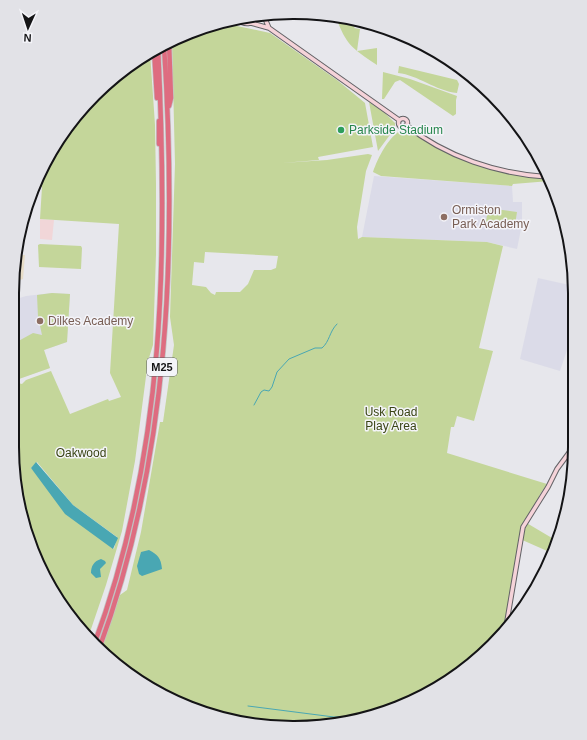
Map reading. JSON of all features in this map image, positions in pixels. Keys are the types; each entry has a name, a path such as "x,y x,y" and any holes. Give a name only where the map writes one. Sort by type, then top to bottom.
{"highway":[{"name":"M25","path":"168,112 171,98 169,49"},
{"name":"M25","path":"166,50 166,77"},
{"name":"M25","path":"101,643 118,596 132,544 150,461 158,407 163,358 167,268 168,112 164,51"},
{"name":"M25","path":"96,638 122,559 138,489 148,434 158,340 162,207 162,131 158,55"},
{"name":"M25","path":"154,57 162,207"}],"main road":[{"path":"265,21 269,28"},
{"path":"243,23 269,28 399,120 405,119 406,125"},
{"path":"399,120 400,126 406,125 432,143 479,164 518,174 542,176"},
{"path":"507,618 522,527 548,487 557,469 568,455"}],"shaded area":[{"name":"Ormiston Park Academy","path":"374,176 512,186 513,202 522,202 522,224 517,249 487,242 362,237"},
{"path":"40,219 54,220 52,240 40,239"},
{"path":"22,255 25,255 23,279 20,280 21,258"},
{"path":"538,278 567,285 568,347 560,371 520,359"},
{"name":"Dilkes Academy","path":"52,293 70,294 67,342 44,350 50,368 19,379 19,298"}],"green space":[{"path":"338,23 355,26 354,28 360,29 357,51 347,40"},
{"name":"Usk Road Play Area","path":"236,25 270,33 337,80 365,103 373,147 318,157 319,160 282,163 327,160 368,154 372,155 366,171 357,227 358,239 362,237 487,242 503,246 479,348 493,351 474,421 457,416 454,427 451,427 447,453 547,484 539,496 541,498 525,522 552,538 547,551 520,539 507,618 488,641 446,675 415,693 399,700 365,712 329,719 294,721 258,719 240,716 222,712 172,693 141,675 103,644 120,595 127,590 141,532 160,422 163,422 174,345 170,317 175,164 172,47 222,28","holes":["205,252 278,256 276,268 271,270 254,270 248,284 240,292 216,292 215,295 206,287 192,285 194,262 204,263"]},
{"path":"377,48 377,65 361,54 357,51"},
{"name":"Oakwood","path":"150,59 155,125 156,184 156,254 153,345 148,361 135,461 122,531 90,631 65,599 47,568 28,518 21,482 19,446 19,383 22,384 26,380 51,371 70,414 108,399 109,401 121,397 110,373 119,224 40,219 42,187 40,187 42,183 42,185 47,172 65,141 99,99 126,76","holes":["37,462 73,505 117,537 114,549 31,468"]},
{"path":"399,66 457,80 459,84 457,93 449,92 405,74 398,73"},
{"path":"383,72 410,79 457,96 456,114 453,116 400,80 395,82 384,99 382,99"},
{"path":"369,102 385,113 395,123 395,128 378,151"},
{"path":"403,129 407,129 458,157 510,174 543,178 544,181 513,184 512,186 381,176 373,172 385,148 398,132"},
{"path":"488,208 517,212 515,225 486,222"},
{"path":"38,245 81,246 81,269 39,267"},
{"name":"Dilkes Academy","path":"52,293 70,294 67,342 44,350 50,368 19,379 19,341 33,333 42,335 38,317 37,295"}],"water":[{"path":"36,462 73,505 118,538 113,549 65,514 31,468"},
{"path":"149,550 158,557 161,562 162,569 142,576 139,574 137,566 141,552"},
{"path":"101,559 106,563 100,569 101,577 96,578 91,573 93,564"}],"waterway":[{"path":"254,405 261,392 264,390 269,391 272,387 277,372 289,359 315,348 322,348 337,324"},
{"path":"248,706 342,717"}],"place":[{"name":"Parkside Stadium","path":"341,130"},
{"name":"Ormiston Park Academy","path":"444,217"},
{"name":"Dilkes Academy","path":"40,321"}]}
